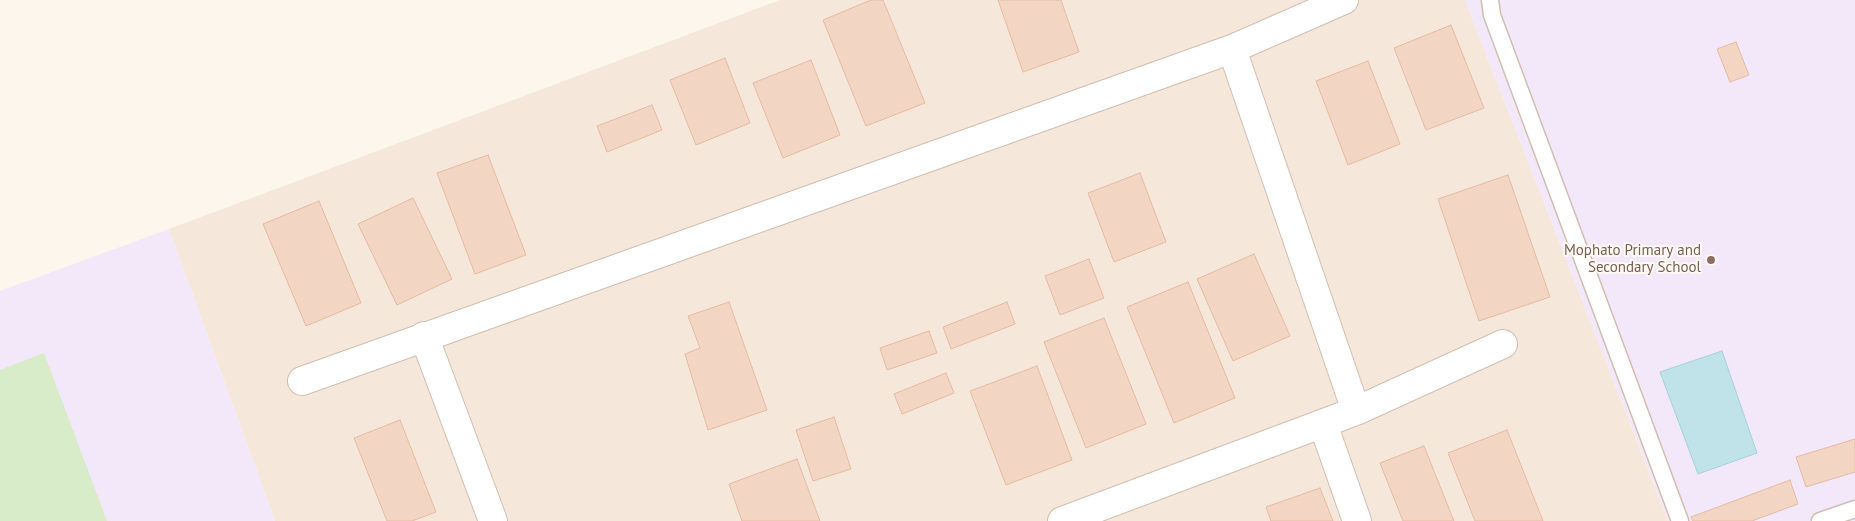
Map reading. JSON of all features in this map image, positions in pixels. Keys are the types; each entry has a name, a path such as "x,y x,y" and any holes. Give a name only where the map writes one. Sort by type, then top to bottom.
{"street":[{"path":"302,381 1232,50 1344,0"},
{"path":"1232,50 1356,411"},
{"path":"424,336 493,521"},
{"path":"1062,521 1356,411 1503,344"},
{"path":"1322,424 1357,521"}],"lane":[{"path":"1490,0 1492,15 1680,521"},
{"path":"1820,521 1855,509"}],"shaded area":[{"path":"780,0 1465,0 1668,521 275,521 169,229"},
{"name":"Mophato Primary and Secondary School","path":"1465,0 1855,0 1855,521 1668,521"},
{"path":"169,229 275,521 0,521 0,291"}],"green space":[{"path":"44,353 107,521 0,521 0,370"}],"water":[{"path":"1722,351 1757,453 1698,474 1660,372"}],"building":[{"path":"871,0 883,0 925,103 866,126 823,20"},
{"path":"998,0 1061,0 1079,52 1023,72"},
{"path":"1451,25 1484,108 1426,130 1394,48"},
{"path":"1736,42 1749,75 1730,82 1717,49"},
{"path":"725,58 750,123 696,145 670,80"},
{"path":"811,60 840,135 783,158 753,83"},
{"path":"1368,61 1400,144 1348,165 1316,81"},
{"path":"652,105 662,130 607,152 597,126"},
{"path":"488,155 526,255 475,274 437,173"},
{"path":"1140,173 1166,242 1114,262 1088,193"},
{"path":"1508,175 1550,297 1479,321 1438,199"},
{"path":"413,198 452,279 397,305 358,224"},
{"path":"319,201 361,303 306,326 263,224"},
{"path":"1254,254 1290,336 1233,361 1197,279"},
{"path":"1089,259 1104,298 1060,315 1045,276"},
{"path":"1188,282 1235,398 1174,423 1127,307"},
{"path":"729,302 767,410 708,430 685,354 700,348 688,316"},
{"path":"1007,302 1015,324 951,349 943,327"},
{"path":"1104,318 1146,424 1086,448 1044,342"},
{"path":"929,331 937,353 887,370 880,348"},
{"path":"1037,366 1072,460 1006,485 970,391"},
{"path":"946,373 954,393 902,414 894,394"},
{"path":"834,417 851,469 813,481 796,430"},
{"path":"400,420 436,512 412,521 387,521 354,438"},
{"path":"1507,430 1543,521 1475,521 1448,453"},
{"path":"1855,439 1855,472 1806,487 1796,457"},
{"path":"1424,446 1454,521 1403,521 1380,463"},
{"path":"797,459 820,521 742,521 729,484"},
{"path":"1790,480 1798,504 1752,521 1693,521 1691,517"},
{"path":"1320,488 1333,521 1271,521 1266,507"}],"place":[{"name":"Mophato Primary and Secondary School","path":"1711,260"}]}
